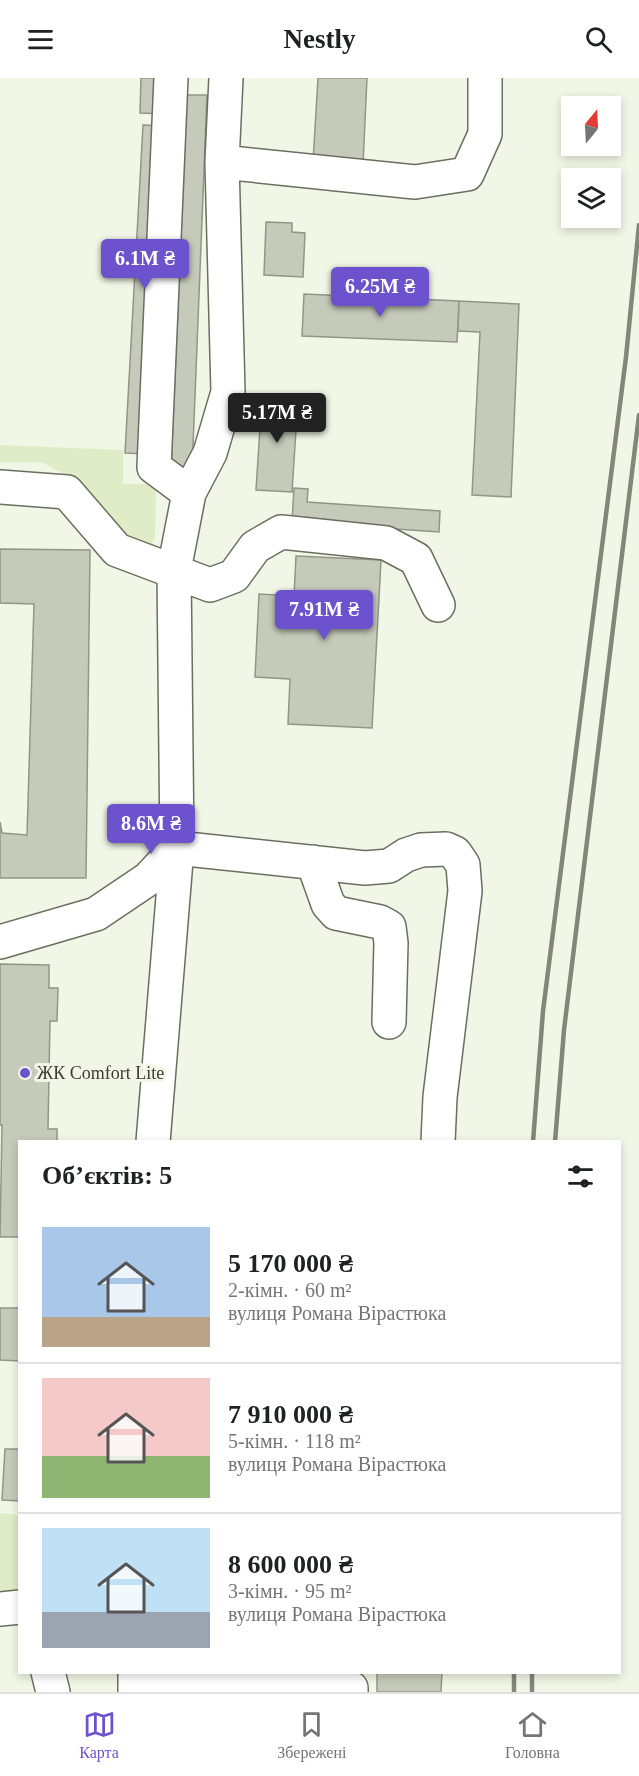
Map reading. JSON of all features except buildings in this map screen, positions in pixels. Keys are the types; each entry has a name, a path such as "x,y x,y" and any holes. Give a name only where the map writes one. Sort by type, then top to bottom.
{"street":[{"path":"171,78 154,467 189,493"},
{"path":"153,1140 177,848 174,570 189,493 210,453 228,392 222,162 226,78"},
{"path":"222,162 415,182 467,174 485,134 484,78"},
{"path":"0,487 67,492 117,550 210,585 234,576 255,547 281,532 386,543 416,559 438,605"},
{"path":"177,848 365,868 389,866 406,855 421,850 446,849 455,852 463,865 465,891 440,1097 438,1140"},
{"path":"0,942 96,914 148,879 177,848"},
{"path":"313,862 328,904 336,913 380,922 389,927 391,943 389,1022"},
{"path":"0,1609 18,1607"},
{"path":"48,1674 53,1692"},
{"path":"135,1674 135,1690 351,1688 351,1692"}],"green space":[{"path":"0,445 123,450 123,484 156,484 155,538 149,549 124,546 74,479 41,462 0,462"},
{"path":"0,1513 18,1515 18,1601 0,1602"}],"railway":[{"path":"533,1140 543,1011 626,357 639,225"},
{"path":"555,1140 564,1030 639,415"},
{"path":"514,1674 514,1692"},
{"path":"532,1674 532,1692"}],"place":[{"name":"ЖК Comfort Lite","path":"25,1073"}]}
